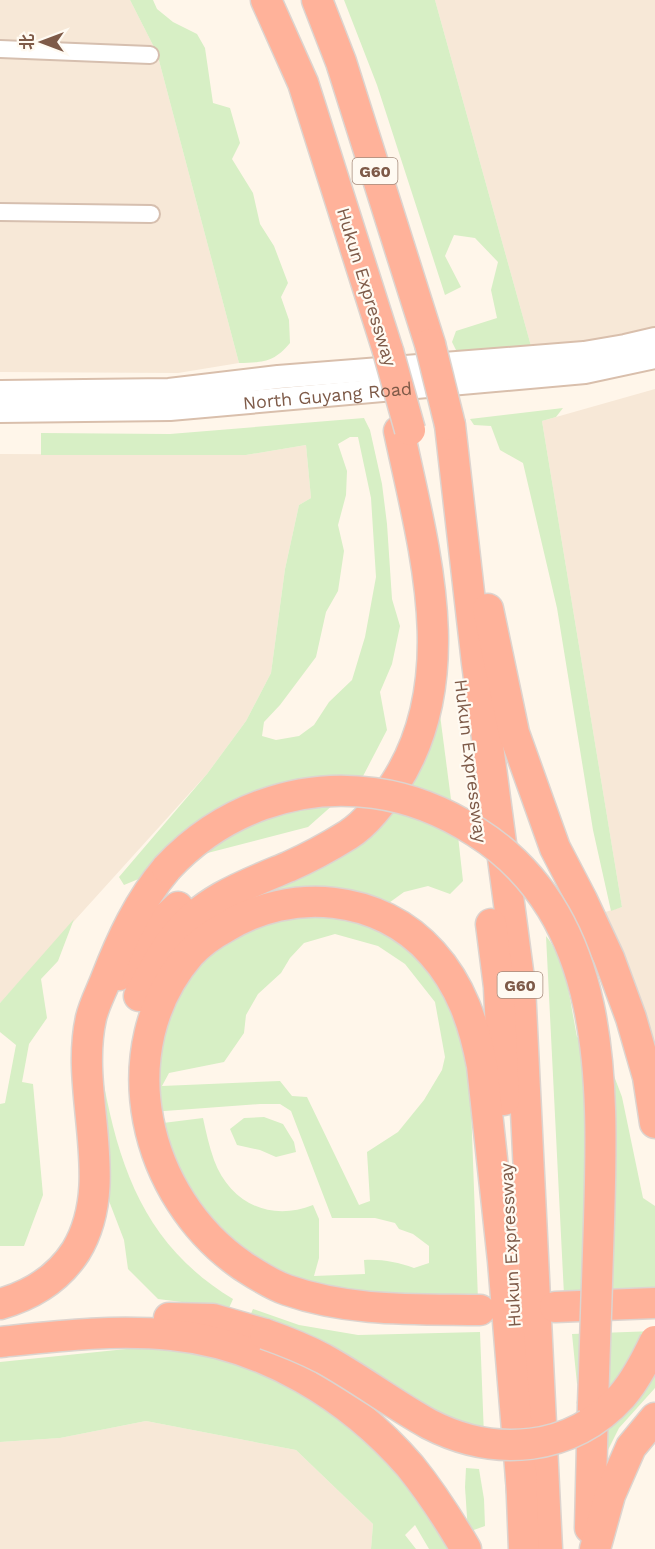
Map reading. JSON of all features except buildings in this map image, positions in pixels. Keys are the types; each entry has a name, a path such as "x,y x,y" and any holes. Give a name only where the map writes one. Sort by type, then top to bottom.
{"highway":[{"name":"Hukun Expressway","path":"266,0 303,83 384,352 461,681 499,987 524,1549"},
{"name":"Hukun Expressway","path":"317,0 341,62 430,344 450,425 477,663 520,986 548,1549"},
{"path":"450,425 514,733 555,848 609,958 631,1018 652,1083 655,1123"},
{"path":"404,431 433,609 433,648 421,727 404,769 380,805 350,834 289,866 230,892 199,912 175,936 139,996 128,1056 127,1085 138,1144 161,1198 178,1223 199,1247 221,1268 250,1287 280,1303 310,1314 374,1324 481,1316 345,1305 285,1290 257,1275 232,1258 189,1214 163,1168 146,1113 145,1058 158,1004 191,953 214,934 240,918 266,907 294,902 352,905 381,915 408,931 431,952 450,976 465,1004 476,1034 482,1066 503,1262 522,1491"},
{"path":"0,1304 22,1298 47,1283 69,1262 84,1236 93,1209 94,1179 88,1098 88,1046 91,1018 113,961 134,916 167,868 194,842 213,828 244,812 298,795 342,791 386,795 428,807 449,816 490,841 527,875 557,919 568,942 585,991 595,1041 600,1150 589,1549"},
{"path":"88,1046 119,975 161,923 188,897 224,876 287,855 317,851"},
{"path":"655,1303 555,1313 655,1317"},
{"path":"0,1340 87,1322 173,1317 213,1319 265,1334 323,1359 430,1424 459,1436 511,1445 554,1440 576,1432 600,1416 622,1395 635,1378 655,1341"},
{"path":"0,1340 87,1334 171,1335 209,1340 283,1367 320,1388 383,1438 410,1466 433,1496 465,1549"},
{"path":"595,1549 610,1495 631,1447 655,1418"}],"main road":[{"name":"North Guyang Road","path":"0,392 169,390 278,376 585,353 655,339"},
{"name":"North Guyang Road","path":"0,411 170,409 585,372 655,357"}],"street":[{"path":"0,49 150,55"},
{"path":"0,212 151,214"}],"shaded area":[{"path":"0,0 130,0 157,53 239,363 178,373 0,372"},
{"path":"435,0 655,0 655,327 603,340 531,346"},
{"path":"655,389 655,1050 602,913 622,907 542,421"},
{"path":"306,445 311,498 299,505 285,569 271,673 246,721 207,774 0,1003 0,454 246,455"},
{"path":"146,1421 296,1450 373,1524 371,1549 0,1549 0,1442 60,1438"}],"green space":[{"path":"130,0 153,0 157,9 173,22 197,34 205,48 213,103 230,108 240,143 232,159 253,193 260,224 274,246 288,283 281,297 289,320 290,343 268,360 239,363 157,53"},
{"path":"344,0 435,0 531,346 529,354 462,362 452,342 456,331 497,318 491,290 498,262 475,238 454,235 445,256 461,287 445,295 377,85"},
{"path":"563,408 556,417 542,421 622,907 611,911 593,830 557,608 523,463 500,450 491,426 474,425 470,419"},
{"path":"364,418 370,430 382,484 392,599 400,626 392,664 380,692 387,730 361,780 308,827 192,857 124,885 119,877 207,774 246,721 271,673 285,569 299,505 311,498 306,445 246,455 41,455 41,433 170,434","holes":["350,437 358,437 371,498 376,577 365,637 352,680 329,702 314,725 299,736 276,740 262,736 264,722 280,705 316,657 326,612 338,591 344,551 338,525 346,495 347,471 338,444"]},
{"path":"432,714 440,715 452,807 402,789"},
{"path":"394,808 458,836 463,881 450,894 428,886 404,892 382,908 363,903 182,936"},
{"path":"349,915 415,951 449,987 470,1078 478,1300 317,1295 209,1229 155,1124 203,1118 212,1155 221,1175 230,1188 253,1205 267,1210 282,1211 297,1210 313,1205 319,1219 319,1258 314,1276 365,1274 364,1260 389,1261 414,1268 429,1263 429,1246 413,1234 399,1229 395,1223 375,1218 332,1218 291,1111 280,1104 151,1112 150,1058 188,969 259,917","holes":["335,934 378,946 405,964 435,1002 445,1057 442,1070 424,1100 398,1132 367,1152 370,1201 359,1205 307,1097 292,1096 280,1081 162,1086 169,1073 224,1062 244,1033 246,1015 258,994 281,973 290,958 304,943"]},
{"path":"74,919 58,961 41,979 47,1018 29,1044 22,1082 33,1084 43,1195 24,1246 0,1246 0,1104 5,1103 16,1045 0,1032 0,1003"},
{"path":"546,936 564,971 577,1037 605,1052 622,1097 643,1198 655,1206 655,1289 564,1295"},
{"path":"93,1085 104,1085 120,1150 130,1180 144,1207 160,1233 180,1257 204,1279 233,1299 229,1308 158,1299 128,1269 124,1240 109,1201 106,1151"},
{"path":"264,1117 283,1124 294,1142 296,1152 276,1157 260,1150 237,1145 230,1129 244,1118"},
{"path":"253,1309 299,1325 358,1335 480,1332 484,1436 249,1318"},
{"path":"655,1331 655,1388 619,1428 607,1452 600,1455 599,1383 577,1384 572,1334"},
{"path":"165,1345 214,1355 301,1390 337,1416 386,1458 417,1497 450,1549 429,1549 415,1525 405,1535 416,1549 371,1549 373,1524 296,1450 146,1421 60,1438 0,1442 0,1362"},
{"path":"466,1468 479,1469 484,1499 485,1526 468,1532 465,1487"}]}
